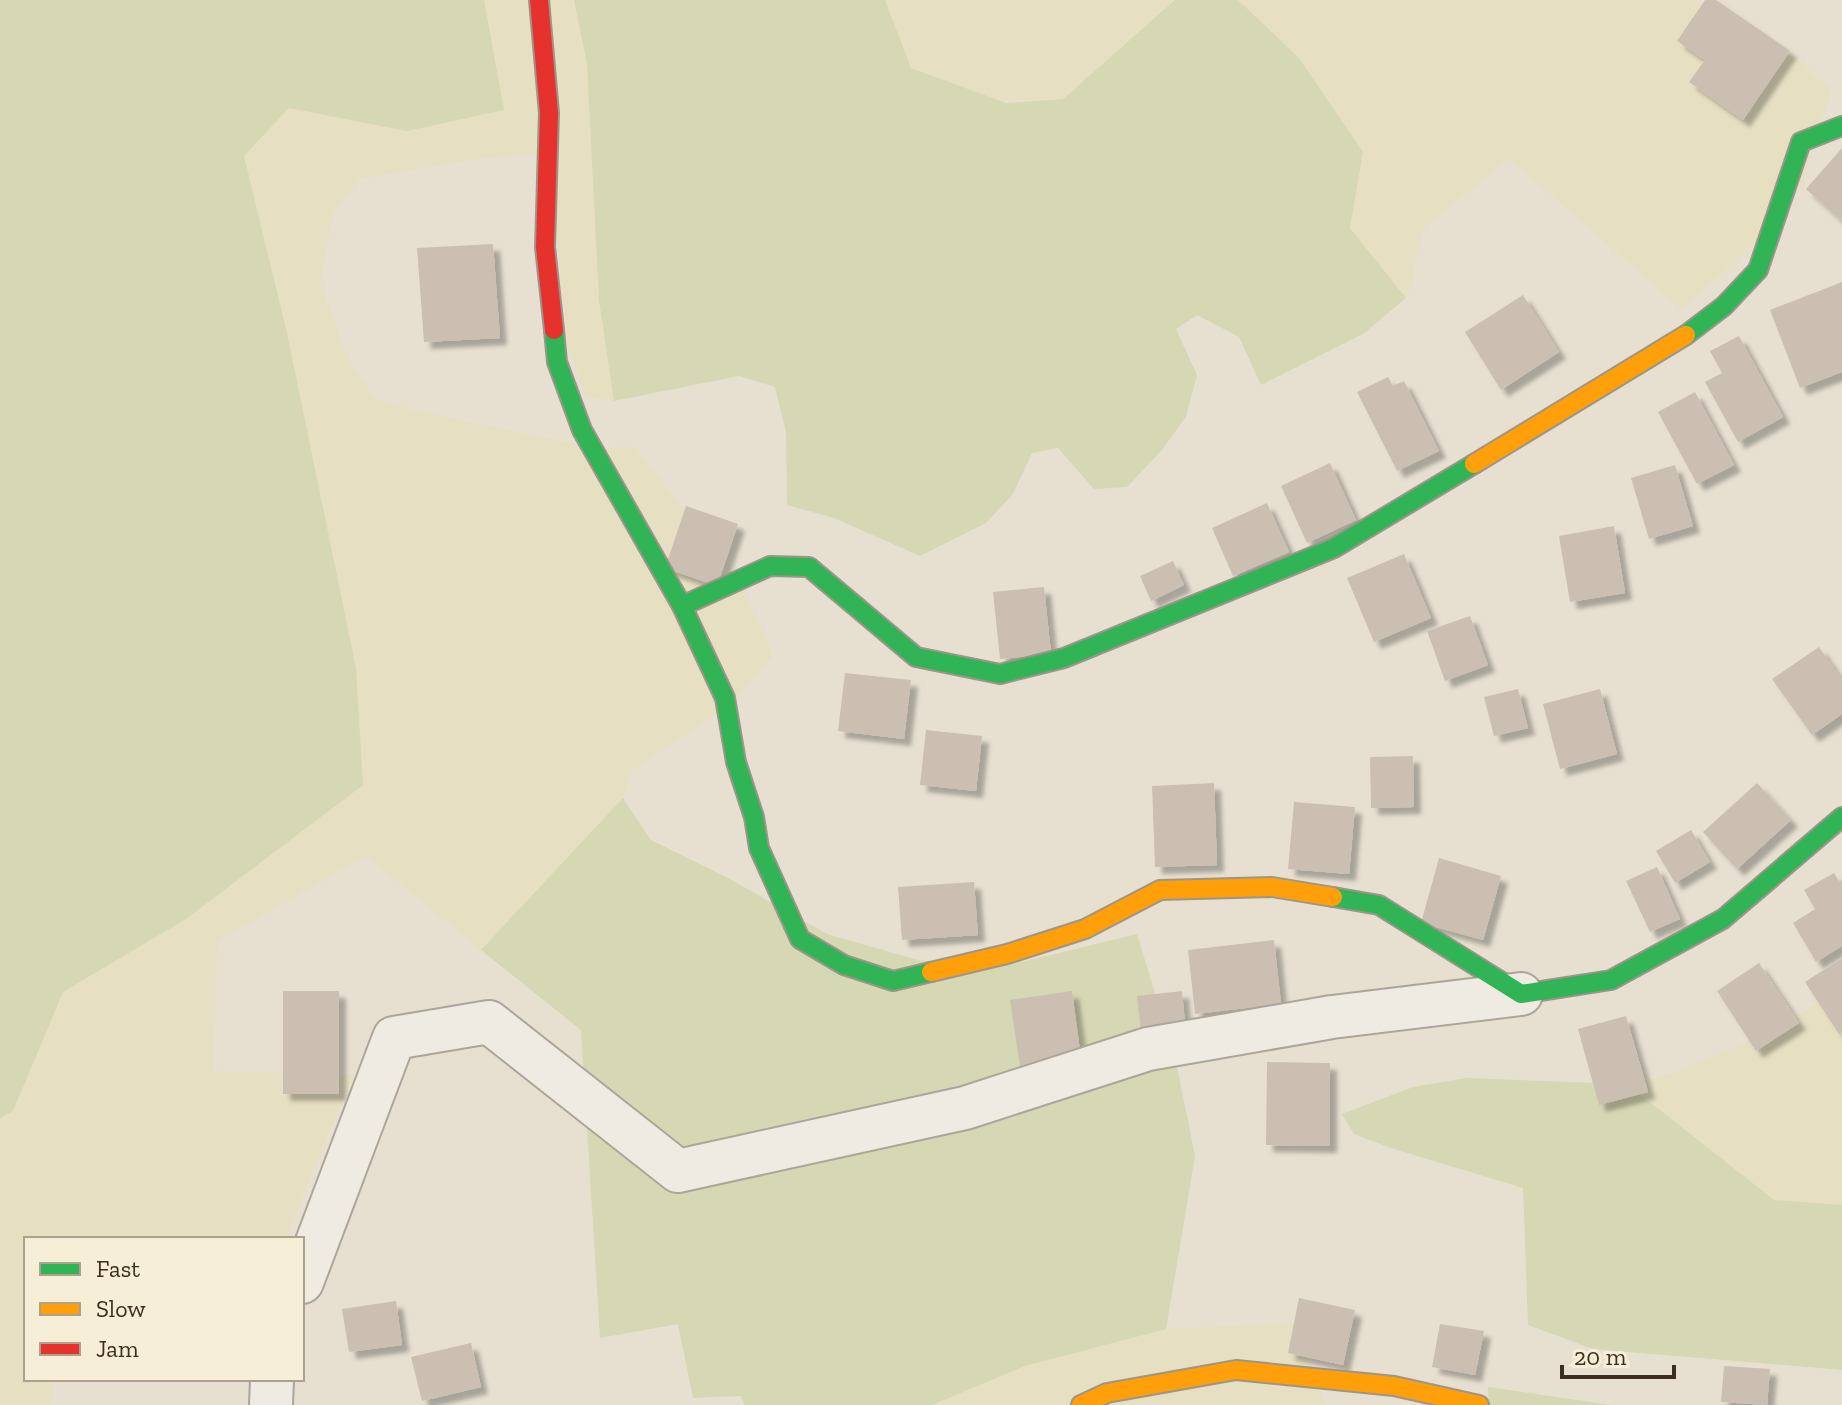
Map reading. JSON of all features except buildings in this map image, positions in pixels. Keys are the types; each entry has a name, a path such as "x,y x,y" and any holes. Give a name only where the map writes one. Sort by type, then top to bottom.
{"street":[{"path":"539,0 549,113 545,247 557,362 582,430 682,606 725,698 736,762 754,817 759,848 800,939 844,965 893,981 1007,954 1085,929 1160,890 1272,887 1379,905 1521,994"},
{"path":"682,606 770,566 809,567 916,657 1000,674 1064,658 1320,554 1675,344 1724,306 1758,270 1801,142 1842,126"},
{"path":"304,1277 394,1038 489,1022 678,1171 965,1108 1148,1049 1332,1017 1611,980 1723,919 1842,817"},
{"path":"1081,1405 1107,1393 1236,1370 1394,1386 1479,1405"},
{"path":"271,1405 272,1381"}],"shaded area":[{"path":"484,0 574,0 587,64 599,300 614,401 586,397 568,347 548,154 475,159 360,179 333,214 320,282 348,359 375,399 593,448 635,447 735,575 767,640 772,657 730,705 632,770 623,798 481,950 366,856 217,942 214,1071 353,1075 286,1237 24,1237 24,1381 53,1381 50,1405 0,1405 0,1118 13,1111 63,992 186,919 362,785 356,668 287,333 244,156 289,108 407,131 504,110"},
{"path":"885,0 1175,0 1063,99 999,100 911,68"},
{"path":"1238,0 1692,0 1803,63 1831,89 1801,188 1754,244 1682,310 1510,159 1425,227 1417,249 1414,279 1406,298 1350,228 1363,152 1299,58"},
{"path":"1842,987 1842,1205 1774,1200 1627,1084 1673,1073 1773,1031"},
{"path":"1294,1323 1326,1405 932,1405 1025,1366 1166,1329"}],"green space":[{"path":"0,0 484,0 504,110 407,131 289,108 244,156 287,333 356,668 363,785 186,919 63,992 13,1111 0,1118"},
{"path":"574,0 885,0 911,68 1006,103 1063,99 1175,0 1238,0 1299,58 1363,152 1350,228 1406,298 1363,334 1261,385 1239,337 1197,315 1176,329 1197,375 1186,417 1161,451 1127,487 1094,489 1058,448 1032,453 1013,494 986,523 920,556 834,518 787,505 786,432 775,387 739,376 614,401 599,300 587,64"},
{"path":"623,798 651,840 728,878 827,934 918,960 992,969 1137,934 1176,1062 1195,1156 1166,1329 1025,1366 932,1405 744,1405 741,1396 693,1398 678,1324 600,1338 581,1030 481,950"},
{"path":"1467,1078 1627,1084 1774,1200 1842,1205 1842,1370 1593,1349 1528,1325 1523,1188 1354,1134 1342,1114 1413,1087"},
{"path":"1488,1387 1611,1405 1489,1405"}],"traffic: fast":[{"path":"1686,335 1724,306 1758,270 1801,142 1842,126"},
{"path":"554,330 557,362 582,430 682,606 725,698 736,762 754,817 759,848 800,939 844,965 893,981 931,972"},
{"path":"682,606 770,566 809,567 916,657 1000,674 1064,658 1334,548 1474,464"},
{"path":"1333,897 1379,905 1521,994 1611,980 1723,919 1842,817"}],"traffic: slow":[{"path":"1474,464 1686,335"},
{"path":"931,972 1007,954 1085,929 1160,890 1272,887 1333,897"},
{"path":"1081,1405 1107,1393 1236,1370 1394,1386 1479,1405"}],"traffic: jam":[{"path":"539,0 549,113 545,247 554,330"}]}
